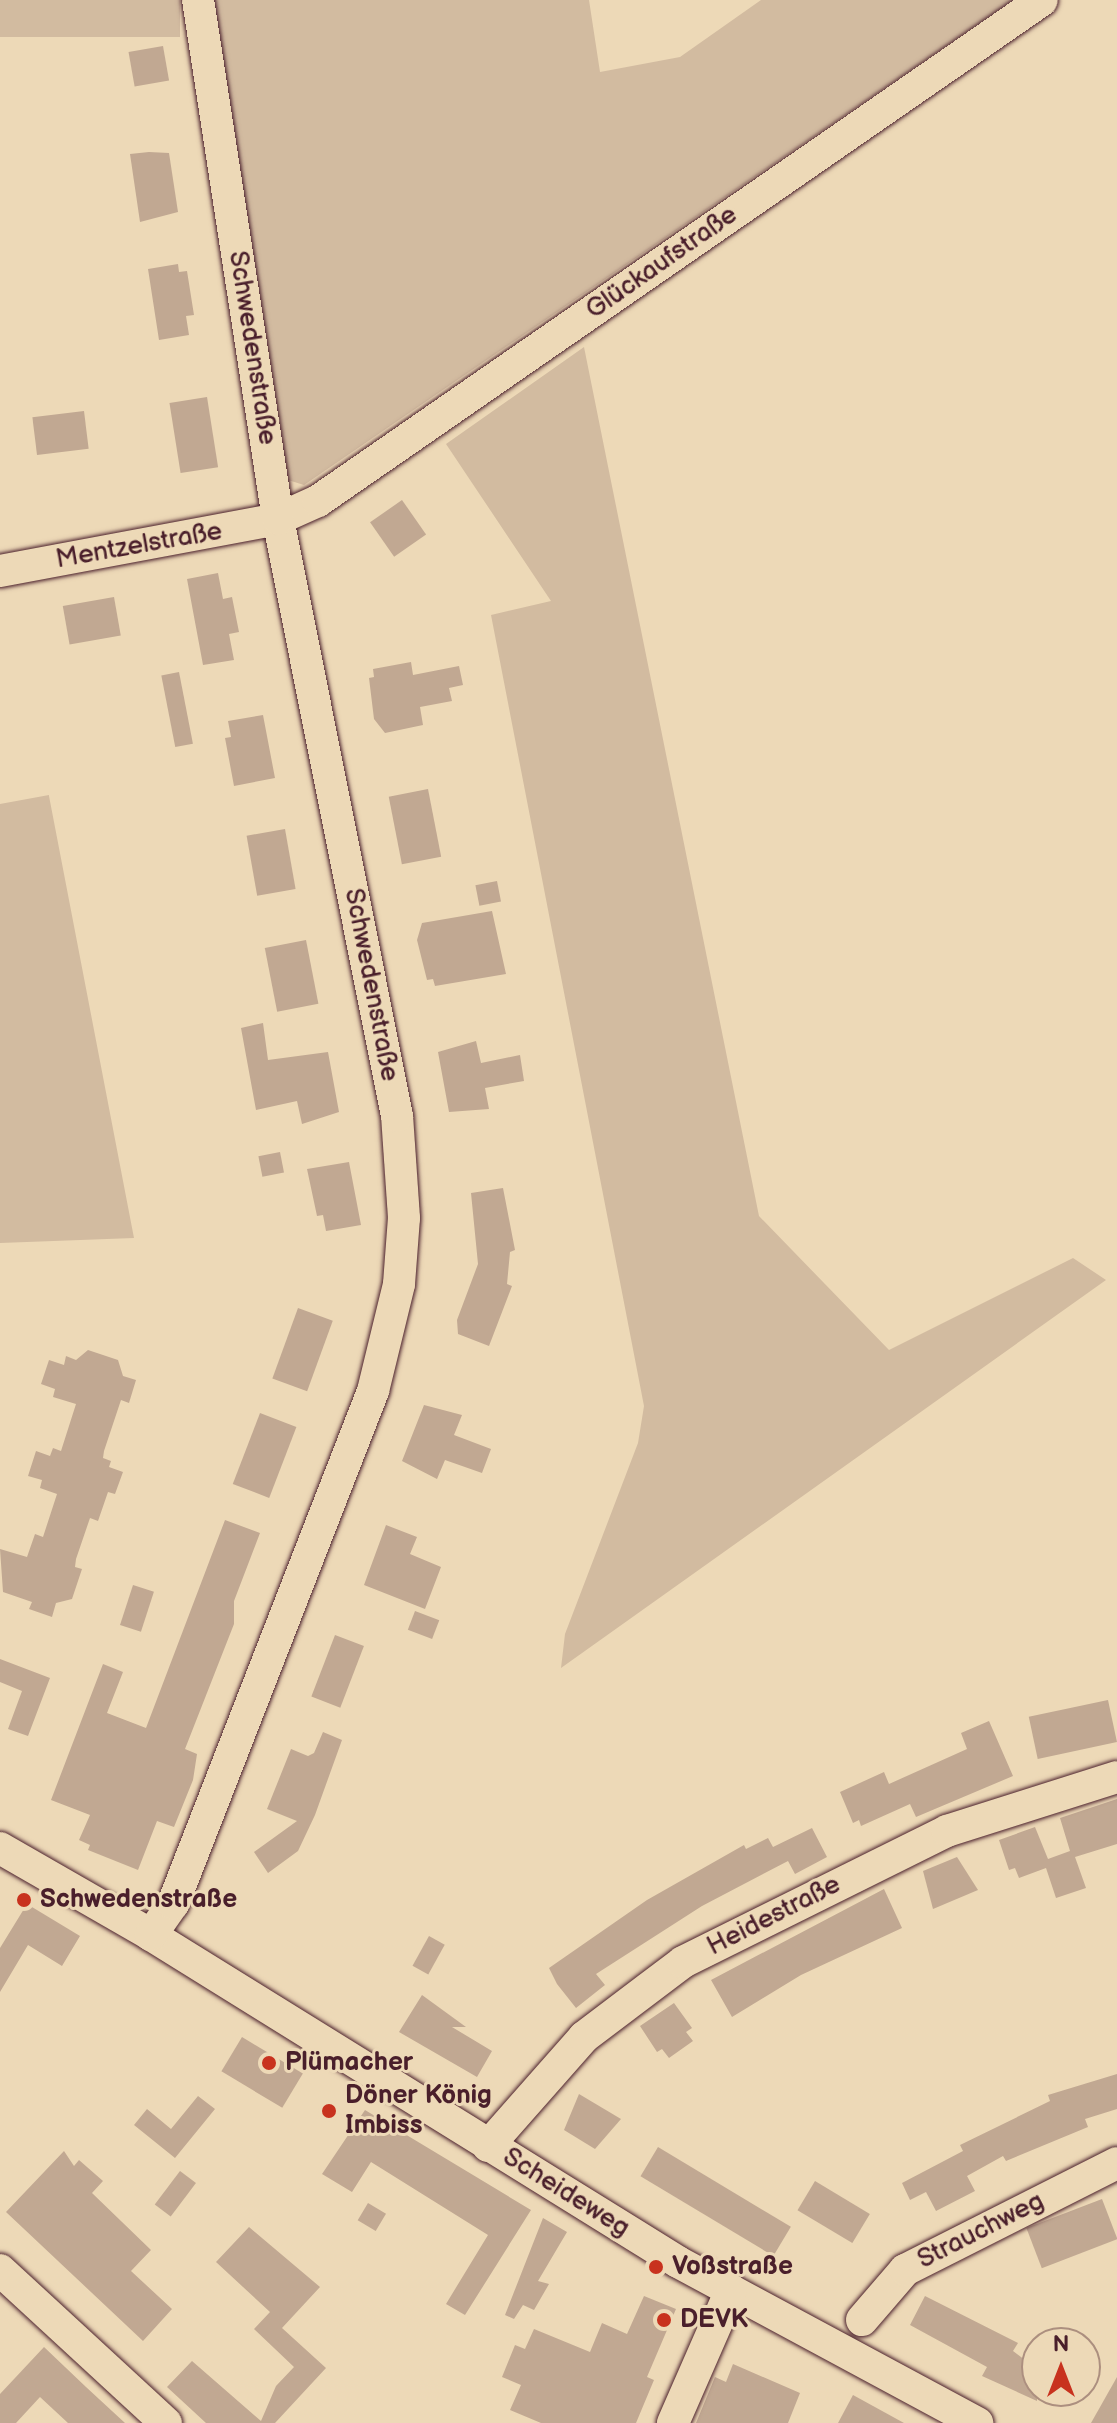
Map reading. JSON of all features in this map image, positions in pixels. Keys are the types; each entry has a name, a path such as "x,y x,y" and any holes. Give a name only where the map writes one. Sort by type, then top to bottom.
{"street":[{"name":"Schwedenstraße","path":"151,1935 173,1904 373,1391 403,1247 397,1116 278,519 198,0"},
{"name":"Glückaufstraße","path":"278,519 318,501 1042,0"},
{"name":"Mentzelstraße","path":"0,571 278,519"},
{"name":"Heidestraße","path":"488,2146 584,2037 683,1962 947,1831 1117,1777"},
{"name":"Scheideweg","path":"0,1848 151,1935 488,2146 731,2290 977,2423"},
{"name":"Strauchweg","path":"862,2320 905,2270 1117,2163"},
{"path":"0,2270 166,2423"},
{"path":"673,2423 731,2290"}],"shaded area":[{"path":"0,0 180,0 180,37 0,37"},
{"path":"211,0 589,0 600,72 680,57 761,0 1013,0 304,485 288,480"},
{"path":"584,347 759,1216 889,1350 1073,1258 1106,1280 561,1668 565,1634 638,1443 644,1406 491,615 551,601 446,444"},
{"path":"49,795 134,1238 0,1243 0,804"}],"building":[{"path":"163,46 169,80 135,87 129,52"},
{"path":"169,153 178,212 140,222 130,154"},
{"path":"178,264 179,272 187,271 194,315 186,316 189,335 159,340 148,269"},
{"path":"207,397 218,467 181,473 169,403"},
{"path":"84,411 89,449 37,455 32,417"},
{"path":"402,500 426,534 394,557 370,522"},
{"path":"218,573 223,599 232,597 239,632 229,634 234,660 203,665 187,579"},
{"path":"114,597 121,635 70,644 63,606"},
{"path":"411,662 413,675 459,666 463,685 449,688 452,701 420,707 423,725 385,733 374,719 369,678 374,677 373,669"},
{"path":"179,672 193,744 175,747 161,675"},
{"path":"263,715 275,778 234,786 225,738 231,737 228,721"},
{"path":"428,789 441,857 402,864 389,797"},
{"path":"285,829 296,889 257,896 247,836"},
{"path":"497,881 501,902 479,906 475,885"},
{"path":"492,911 506,974 435,986 433,979 427,980 417,940 422,923"},
{"path":"306,940 318,1004 277,1012 265,948"},
{"path":"263,1023 268,1060 328,1052 339,1112 302,1124 297,1101 256,1110 241,1028"},
{"path":"476,1041 481,1063 520,1055 524,1081 485,1088 489,1109 449,1112 438,1052"},
{"path":"280,1152 284,1173 262,1177 258,1156"},
{"path":"349,1162 361,1225 326,1231 323,1215 317,1216 307,1169"},
{"path":"503,1188 515,1250 510,1252 507,1284 512,1286 489,1346 458,1334 457,1320 478,1264 471,1193"},
{"path":"298,1308 333,1321 307,1391 272,1378"},
{"path":"88,1350 118,1360 123,1376 136,1380 129,1403 121,1400 103,1458 111,1461 109,1467 123,1472 115,1494 108,1492 98,1521 90,1518 76,1559 75,1567 82,1569 72,1599 56,1603 52,1617 29,1609 32,1602 3,1592 0,1549 27,1557 35,1534 43,1537 57,1494 40,1488 42,1480 28,1476 36,1451 50,1456 53,1448 61,1451 76,1404 53,1397 55,1389 41,1384 49,1360 64,1365 66,1356 76,1360"},
{"path":"424,1405 462,1415 454,1435 491,1449 482,1473 445,1460 437,1479 402,1461"},
{"path":"260,1413 296,1427 269,1498 233,1484"},
{"path":"225,1520 260,1533 234,1601 234,1624 185,1749 197,1754 193,1780 174,1827 157,1821 138,1870 88,1850 90,1845 79,1840 90,1815 51,1800 103,1664 123,1672 107,1713 146,1728"},
{"path":"386,1525 417,1537 410,1554 441,1567 425,1609 364,1585"},
{"path":"133,1585 154,1592 141,1632 120,1625"},
{"path":"415,1611 439,1620 432,1639 408,1630"},
{"path":"335,1635 364,1646 340,1708 311,1697"},
{"path":"0,1659 50,1678 28,1736 8,1729 22,1691 0,1682"},
{"path":"1108,1700 1117,1742 1038,1759 1029,1717"},
{"path":"989,1721 1013,1776 916,1817 910,1804 861,1826 859,1820 853,1823 840,1792 884,1772 889,1784 967,1749 961,1733"},
{"path":"323,1732 342,1740 315,1815 298,1851 268,1873 254,1852 297,1821 267,1809 291,1749 308,1756 314,1753"},
{"path":"1117,1799 1117,1844 1075,1857 1086,1888 1056,1898 1046,1868 1019,1878 1015,1868 1009,1870 999,1840 1035,1827 1048,1859 1070,1851 1060,1818"},
{"path":"812,1828 827,1857 795,1874 788,1861 702,1906 596,1974 605,1985 576,2008 557,1984 549,1968 647,1900 744,1845 746,1849 768,1838 773,1847"},
{"path":"957,1857 978,1890 933,1909 923,1871"},
{"path":"884,1889 902,1928 801,1975 732,2017 711,1980"},
{"path":"27,1904 80,1936 62,1966 28,1945 0,1992 0,1948"},
{"path":"429,1936 445,1945 428,1974 413,1966"},
{"path":"422,1995 466,2027 452,2027 492,2051 477,2077 399,2032"},
{"path":"674,2003 692,2028 686,2032 693,2041 669,2058 662,2049 657,2052 640,2026"},
{"path":"242,2037 303,2074 282,2108 221,2071"},
{"path":"1117,2074 1117,2109 1085,2119 1088,2127 1006,2161 1003,2156 967,2176 975,2191 936,2211 926,2192 910,2200 902,2183 963,2151 960,2145 1050,2101 1048,2095"},
{"path":"579,2094 621,2119 595,2149 564,2130"},
{"path":"198,2096 215,2109 175,2158 134,2125 147,2109 171,2129"},
{"path":"365,2110 531,2210 465,2315 446,2304 488,2235 371,2162 352,2192 322,2174"},
{"path":"658,2147 791,2227 773,2256 640,2176"},
{"path":"64,2151 74,2166 79,2160 103,2181 92,2193 151,2250 131,2271 172,2309 143,2341 6,2212"},
{"path":"180,2171 196,2183 171,2217 155,2205"},
{"path":"815,2181 870,2214 852,2243 797,2210"},
{"path":"1102,2199 1117,2239 1042,2268 1026,2228"},
{"path":"368,2203 386,2214 376,2231 358,2220"},
{"path":"543,2218 567,2232 538,2281 549,2284 534,2310 523,2305 514,2319 505,2315"},
{"path":"249,2227 320,2287 282,2328 326,2368 275,2423 206,2423 167,2387 192,2361 261,2421 276,2386 294,2367 254,2329 270,2312 216,2262"},
{"path":"644,2296 676,2309 647,2377 654,2380 636,2423 541,2423 510,2410 521,2385 502,2377 515,2345 525,2349 534,2329 590,2352 602,2323 627,2334"},
{"path":"925,2296 1018,2343 1013,2351 1021,2357 1021,2394 982,2376 987,2367 910,2325"},
{"path":"44,2347 125,2423 68,2423 40,2397 16,2423 0,2423 0,2394"},
{"path":"733,2364 800,2393 788,2423 696,2423 715,2377 726,2382"},
{"path":"1117,2377 1117,2423 1091,2423"},
{"path":"853,2395 904,2423 838,2423"}],"place":[{"name":"Schwedenstraße","path":"24,1900"},
{"name":"Plümacher","path":"269,2063"},
{"name":"Döner König Imbiss","path":"329,2111"},
{"name":"Voßstraße","path":"656,2267"},
{"name":"DEVK","path":"664,2320"}]}
